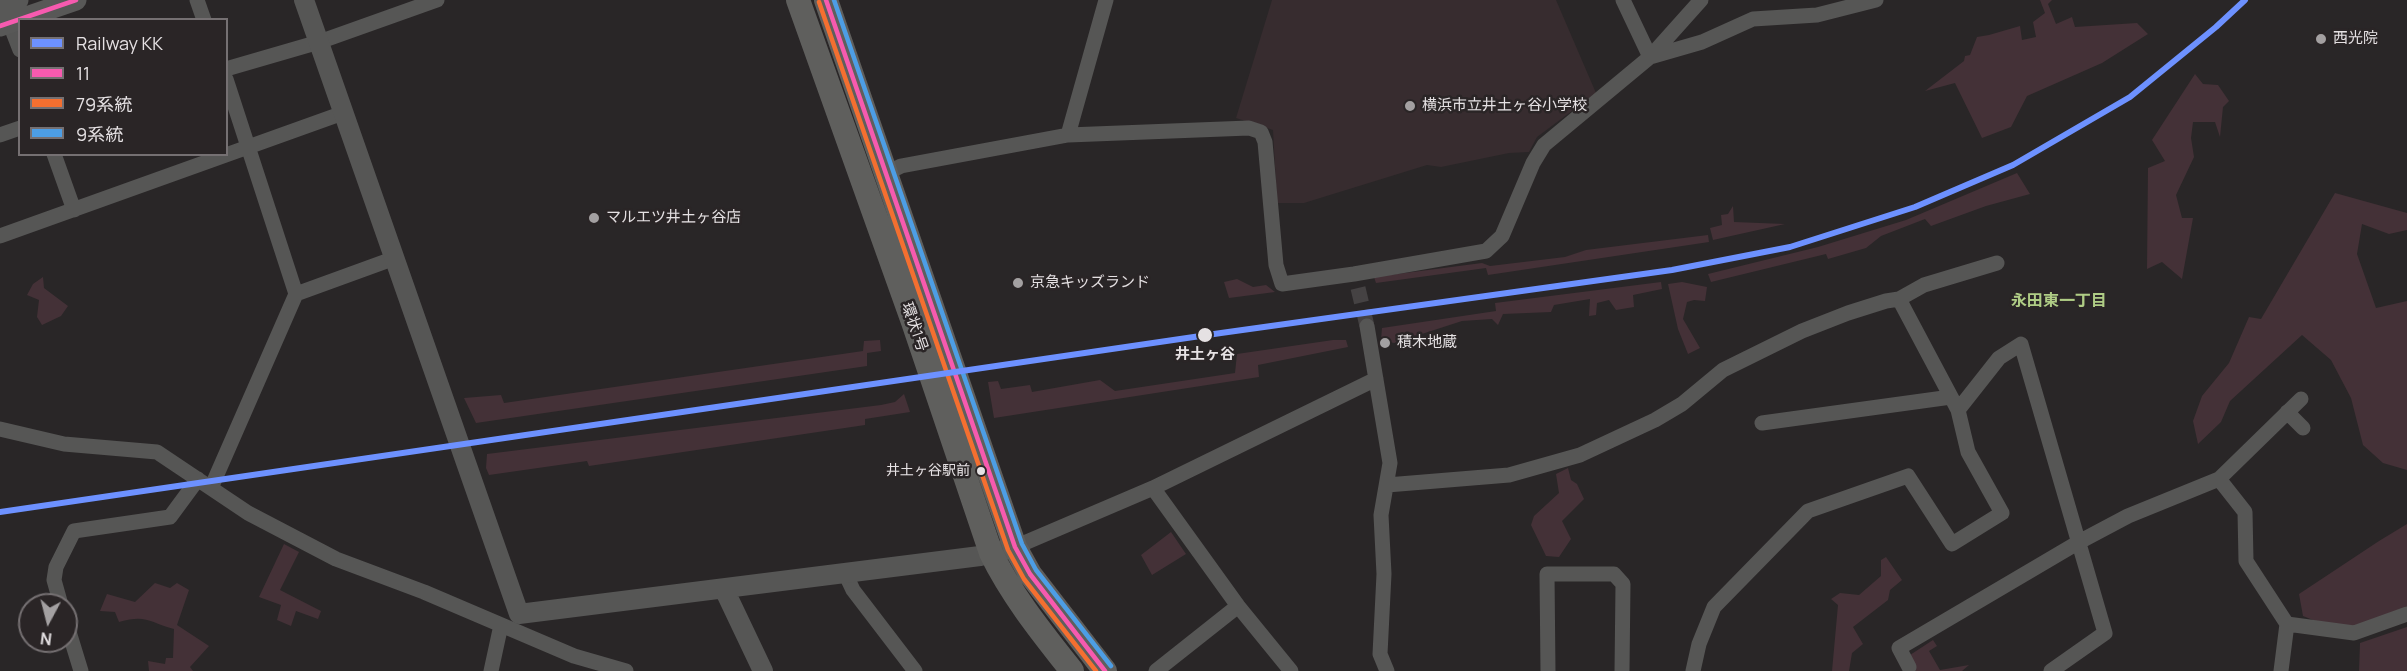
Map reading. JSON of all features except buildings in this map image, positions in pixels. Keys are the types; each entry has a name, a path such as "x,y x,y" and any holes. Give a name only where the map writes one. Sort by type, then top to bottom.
{"main road":[{"path":"5,10 76,0"},
{"name":"環状1号","path":"798,0 913,322 991,553 1029,616 1072,671"},
{"name":"環状1号","path":"826,0 1015,547 1030,574 1105,671"}],"street":[{"path":"197,0 203,18"},
{"path":"304,0 395,258 510,623 491,671"},
{"path":"228,68 319,42 437,0"},
{"path":"1068,135 1106,0"},
{"path":"1623,0 1650,57"},
{"path":"885,174 901,166 1068,135 1249,128 1261,132 1267,154 1276,265 1282,284 1356,281 1486,251 1493,246 1508,225 1533,163 1544,146 1650,57 1701,0"},
{"path":"1650,57 1702,42 1753,19 1817,15 1876,0"},
{"path":"5,10 18,45"},
{"path":"58,593 54,580 56,567 74,531 170,517 205,483 296,294 228,85"},
{"path":"228,155 343,113"},
{"path":"0,135 18,129"},
{"path":"55,156 74,210"},
{"path":"0,236 224,156"},
{"path":"296,294 395,258"},
{"path":"1387,485 1509,475 1580,455 1655,420 1682,404 1723,370 1782,340 1848,313 1899,299 1924,285 1997,263"},
{"path":"1693,671 1699,644 1714,607 1808,511 1908,476 1952,544 2002,513 1968,452 1954,404 1899,299"},
{"path":"1366,326 1390,463 1381,515 1384,574 1380,654 1387,671"},
{"path":"1762,423 1954,404 1999,358 2021,344 2105,633 2051,671"},
{"path":"510,623 724,589 991,553 1015,547 1153,488 1376,379"},
{"path":"1909,667 1899,648 2079,542 2128,516 2219,479 2301,399"},
{"path":"2287,412 2302,428"},
{"path":"0,429 64,444 157,453 256,517 336,559 510,623 574,656 626,671"},
{"path":"2219,479 2245,512 2246,561 2287,624 2281,671"},
{"path":"1153,488 1238,606 1291,671"},
{"path":"845,573 853,590 915,671"},
{"path":"1548,671 1548,574 1614,574 1623,584 1622,671"},
{"path":"724,589 763,671"},
{"path":"1156,671 1238,606"},
{"path":"2287,624 2354,633 2407,614"},
{"path":"75,653 81,671"}],"shaded area":[{"name":"横浜市立井土ヶ谷小学校","path":"1272,0 1556,0 1596,93 1537,137 1529,152 1509,153 1441,167 1427,165 1304,203 1277,203 1273,130 1236,118"},
{"path":"2040,0 2052,0 2048,4 2056,24 2072,17 2075,27 2137,23 2148,34 2102,63 2027,96 2011,127 1982,138 1955,83 1925,91 1964,61 1965,56 1970,55 1977,37 2020,26 2022,40 2036,37 2033,22 2045,13"},
{"path":"2195,74 2203,84 2218,85 2229,101 2223,107 2220,137 2215,122 2193,122 2191,138 2194,157 2176,195 2182,218 2193,218 2182,279 2162,262 2147,269 2148,168 2165,161 2152,140"},
{"path":"2017,173 2030,194 1986,206 1931,226 1925,219 1881,236 1866,248 1828,259 1826,254 1711,282 1708,274 1818,247 1906,220"},
{"path":"2335,193 2407,213 2407,230 2389,234 2362,224 2357,254 2376,308 2407,301 2407,470 2383,463 2363,445 2351,398 2331,360 2302,335 2230,401 2221,422 2198,444 2193,421 2202,396 2229,363 2249,317 2261,319"},
{"path":"1733,206 1734,222 1785,224 1713,240 1710,228 1722,225 1721,215 1728,214"},
{"path":"1708,235 1709,242 1488,275 1486,268 1376,283 1374,277 1482,263 1490,266 1565,257 1586,250"},
{"path":"43,277 44,288 68,306 61,316 42,325 37,317 39,300 27,295 33,284"},
{"path":"1237,279 1253,287 1266,285 1275,292 1229,298 1224,282"},
{"path":"1661,282 1662,289 1633,295 1634,307 1616,310 1609,300 1597,303 1596,315 1589,316 1590,299 1554,305 1551,312 1503,314 1498,325 1492,319 1462,321 1394,343 1381,340 1382,328 1496,311 1495,303"},
{"path":"1682,282 1707,287 1705,301 1687,302 1683,319 1700,348 1688,354 1678,329 1668,284"},
{"path":"880,340 881,351 867,353 867,366 476,423 464,398 501,395 504,403 863,351 864,341"},
{"path":"1346,340 1348,347 1258,365 1259,377 994,418 988,382 998,381 1001,389 1030,385 1032,392 1100,380 1115,391 1235,373 1237,354"},
{"path":"904,394 910,412 865,419 865,425 589,466 587,461 489,475 486,468 487,454 881,405 895,402"},
{"path":"1568,468 1571,480 1577,484 1584,499 1562,521 1571,539 1559,557 1546,556 1531,525 1534,516 1559,493 1556,474"},
{"path":"2407,524 2407,609 2352,628 2318,622 2303,616 2299,594"},
{"path":"1171,532 1186,554 1152,575 1141,555"},
{"path":"284,544 299,552 280,590 321,611 318,619 296,611 291,626 277,620 281,605 259,597"},
{"path":"1886,557 1902,580 1890,590 1888,600 1853,627 1863,644 1852,653 1849,671 1832,671 1838,605 1831,599 1840,593 1859,595 1881,576 1881,560"},
{"path":"155,583 170,588 177,583 189,590 177,625 209,646 190,667 193,671 149,671 148,661 165,664 166,658 173,658 174,629 142,619 119,622 115,612 100,611 107,594 135,602"},
{"path":"2407,627 2407,671 2359,671 2360,643"},
{"path":"1933,640 1937,646 1929,651 1940,670 1969,665 1962,671 1916,671 1910,655"}],"tunnel":[{"path":"1358,288 1367,326"}],"rail line":[{"name":"KK","path":"0,512 1221,333 1672,270 1790,247 1915,207 2013,165 2130,97 2216,27 2245,0"}],"transit line":[{"name":"11","path":"23,18 76,0"},
{"name":"11","path":"826,0 1015,547 1030,574 1105,671"},
{"name":"9系統","path":"834,0 1022,544 1036,570 1111,666"},
{"name":"79系統","path":"819,2 1008,550 1024,579 1096,671"},
{"name":"11","path":"0,26 18,20"}],"place":[{"name":"西光院","path":"2321,39"},
{"name":"横浜市立井土ヶ谷小学校","path":"1410,106"},
{"name":"マルエツ井土ヶ谷店","path":"594,218"},
{"name":"京急キッズランド","path":"1018,283"},
{"name":"井土ヶ谷","path":"1205,335"},
{"name":"積木地蔵","path":"1385,343"},
{"name":"井土ヶ谷駅前","path":"981,471"}],"district":[{"name":"永田東一丁目","path":"2059,302"}]}
